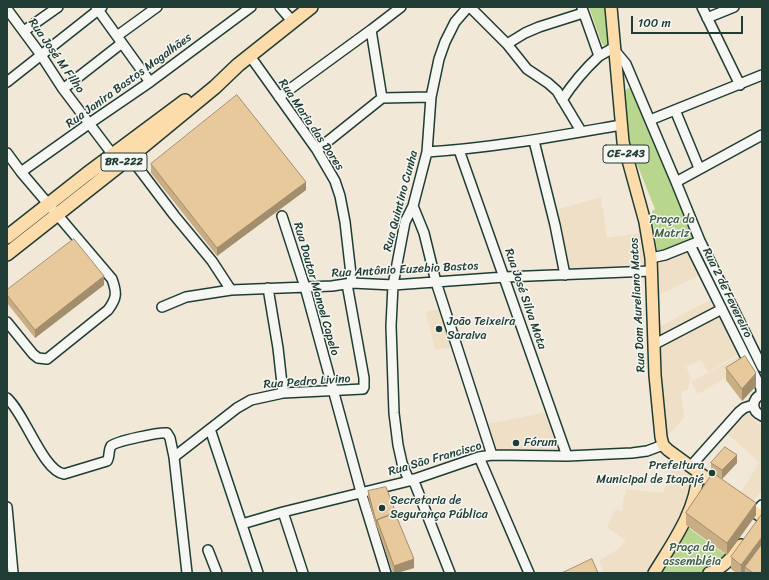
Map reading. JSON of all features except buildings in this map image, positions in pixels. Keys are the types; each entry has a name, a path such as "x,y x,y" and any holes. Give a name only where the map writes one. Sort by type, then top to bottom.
{"highway":[{"name":"BR-222","path":"7,237 113,155 216,79 250,56 311,7"},
{"name":"BR-222","path":"7,254 130,157 215,87 238,65"}],"main road":[{"name":"CE-243","path":"612,7 615,50"},
{"name":"Rua Dom Aureliano Matos","path":"615,50 622,142 645,222 651,258 657,390 663,445"},
{"path":"663,445 694,470 760,515"},
{"path":"654,573 681,530 695,494 694,470"},
{"path":"717,572 728,562 747,537"}],"street":[{"path":"24,31 58,7"},
{"path":"63,89 157,7"},
{"name":"Rua Janira Bastos Magalhães","path":"21,172 150,82 251,7"},
{"path":"280,7 293,22"},
{"path":"279,97 401,7"},
{"path":"702,7 740,85"},
{"path":"707,18 734,7"},
{"path":"7,82 99,8 150,82"},
{"path":"472,8 507,44 527,69 557,91 581,132"},
{"name":"Rua Quintino Cunha","path":"450,573 411,480 402,463 394,413 391,326 393,285 405,222 413,206 427,152 431,97 439,59 445,42 455,22 472,8"},
{"name":"Rua José M Filho","path":"7,9 41,55 63,89 113,155"},
{"path":"507,44 538,27 583,10 599,56"},
{"path":"371,30 382,98"},
{"path":"562,100 573,83 586,68 599,56 615,50"},
{"name":"Rua 2 de Fevereiro","path":"615,50 626,64 700,241 762,367"},
{"name":"Rua Maria das Dores","path":"250,56 317,150 335,181 340,196 349,249 349,284 364,378 364,387"},
{"path":"650,120 762,75"},
{"path":"317,150 382,98 431,97"},
{"path":"674,110 699,168"},
{"path":"427,152 460,150 534,141 621,125"},
{"path":"676,182 699,168 762,135"},
{"path":"534,141 555,225 565,275"},
{"name":"Rua José Silva Mota","path":"460,150 567,456"},
{"path":"7,153 21,172 112,279 116,295 108,310 47,358 38,358 33,354 7,322"},
{"path":"130,157 174,215 212,261 231,290"},
{"path":"413,206 424,233 436,282 492,455"},
{"name":"Rua Doutor Manoel Capelo","path":"282,216 305,287 360,492 386,573"},
{"path":"651,258 665,255 700,241"},
{"name":"Rua 2 de Fevereiro","path":"690,245 761,388 761,394"},
{"name":"Rua Antônio Euzebio Bastos","path":"162,307 186,298 231,290 349,284 393,285 505,277 651,271"},
{"path":"268,288 278,348 283,393"},
{"path":"655,344 722,310"},
{"name":"Rua Pedro Livino","path":"174,457 237,408 251,400 283,393 333,392 359,390 364,387"},
{"path":"761,394 755,399 753,405 755,412 762,416"},
{"path":"7,398 17,409 42,455 52,469 59,474 64,474 107,461 111,448 114,444 167,433 170,438 174,457 187,573"},
{"path":"694,470 739,412 744,408 753,405"},
{"path":"210,428 258,573"},
{"name":"Rua São Francisco","path":"242,524 283,512 411,480 479,457 492,455 567,456 632,453 648,451 663,445"},
{"path":"479,457 529,573"},
{"path":"7,507 9,548 13,573"},
{"path":"283,512 303,573"},
{"path":"208,550 217,573"}],"shaded area":[{"path":"601,197 607,238 639,233 644,264 568,269 559,209"},
{"path":"687,249 700,275 658,295 653,262"},
{"path":"710,300 717,311 661,339 659,327"},
{"name":"João Teixeira Saraiva","path":"441,309 453,347 435,350 426,312"},
{"path":"719,315 737,355 708,372 701,360 686,367 691,377 688,389 681,392 684,418 666,437 660,345"},
{"path":"737,357 744,367 698,394 691,382"},
{"path":"744,410 762,427 762,491 750,504 740,492 759,462 725,432"},
{"path":"547,412 562,452 497,451 488,424"},
{"path":"673,466 692,474 685,506 670,535 646,573 604,573 599,561 618,549 626,541 607,527 615,510 623,511 623,500 627,489 663,493"}],"green space":[{"path":"589,7 607,7 609,45 606,46 602,44"},
{"name":"Praça da Matriz","path":"628,88 634,89 693,235 691,239 663,253 660,253 657,250 652,211 655,209 628,142 623,93"},
{"name":"Praça da assembléia","path":"686,526 726,555 699,573 657,573"}],"place":[{"name":"João Teixeira Saraiva","path":"439,329"},
{"name":"Fórum","path":"516,443"},
{"name":"Prefeitura Municipal de Itapajé","path":"712,473"},
{"name":"Secretaria de Segurança Pública","path":"382,508"}]}
